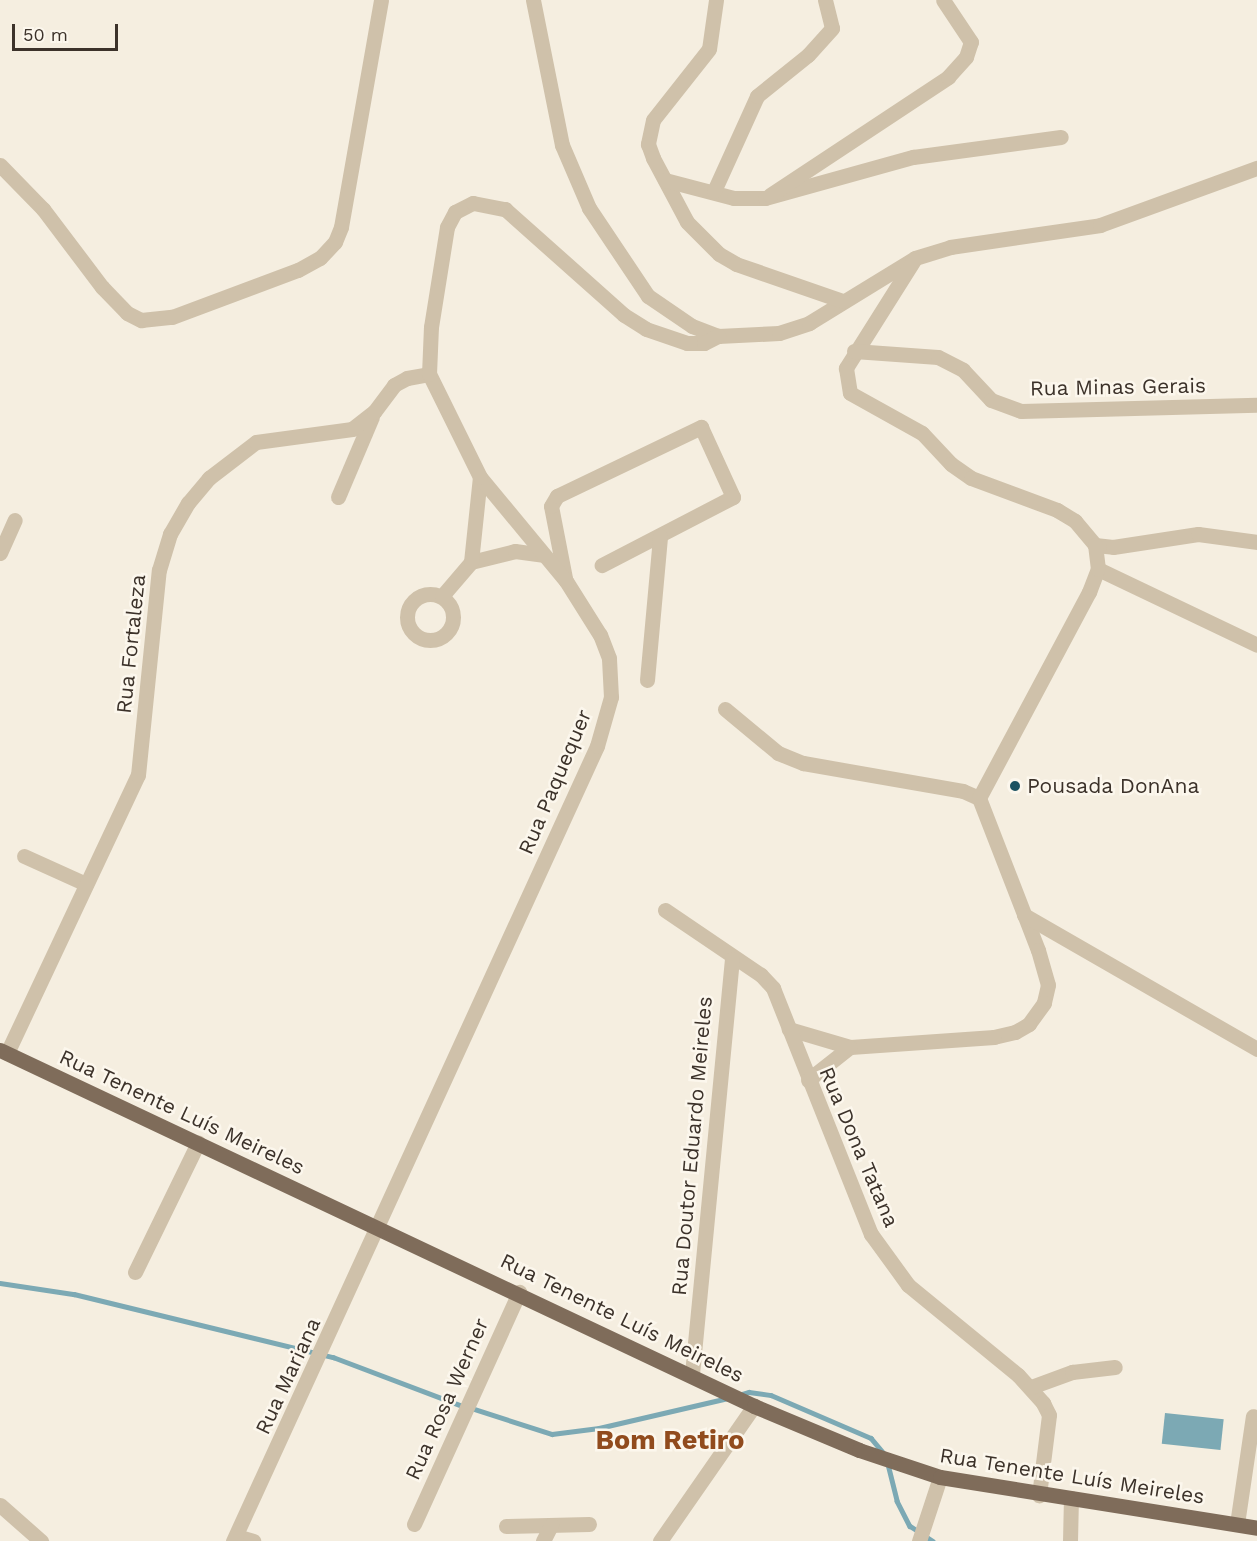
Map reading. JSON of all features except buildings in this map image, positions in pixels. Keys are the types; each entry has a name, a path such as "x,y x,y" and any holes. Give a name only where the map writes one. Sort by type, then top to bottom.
{"main road":[{"name":"Rua Tenente Luís Meireles","path":"3,1052 519,1292 749,1403 904,1467 940,1477 1039,1495 1071,1498 1257,1528"}],"street":[{"path":"0,165 43,208 102,287 127,313 141,320 172,317 298,270 320,258 335,242 341,226 381,0"},
{"path":"533,0 562,145 589,208 648,296 692,326 718,336"},
{"path":"716,0 710,49 659,112 648,132 653,158 687,222 719,254 736,264 843,301"},
{"path":"714,191 757,96 808,55 831,28 825,0"},
{"path":"765,198 948,77 966,57 971,42 943,0"},
{"path":"664,180 734,198 765,198 913,157 1061,137"},
{"path":"429,374 431,327 447,227 455,212 473,203 505,209 624,315 646,329 687,343 704,343 718,336 780,333 809,322 915,258 950,248 1034,238 1100,225 1257,168"},
{"path":"789,1029 850,1047 994,1037 1015,1032 1029,1024 1044,1003 1048,985 979,798 1053,663 1098,569 1095,544 1075,521 1057,510 971,478 951,464 922,433 850,393 846,368 854,351 915,258"},
{"name":"Rua Minas Gerais","path":"854,351 938,357 963,370 991,400 1021,411 1257,405"},
{"name":"Rua Fortaleza","path":"3,1052 138,775 159,570 170,534 188,503 209,478 256,442 280,436 341,432 359,426 374,412 394,385 407,378 429,374"},
{"name":"Rua Paquequer","path":"379,1227 606,723 611,697 609,658 600,635 566,581 480,477 429,374"},
{"path":"338,497 374,412"},
{"path":"566,581 551,506 557,496 701,427 733,497 660,537 602,565"},
{"path":"442,596 471,562 480,477"},
{"path":"0,553 15,520"},
{"path":"1095,544 1113,547 1198,534 1257,542"},
{"path":"647,680 660,537"},
{"path":"471,562 515,551 543,555"},
{"path":"1098,569 1257,645"},
{"path":"725,709 778,753 803,763 952,789 979,798"},
{"path":"24,856 86,884"},
{"name":"Rua Dona Tatana","path":"664,910 732,959 761,975 773,988 871,1234 890,1263 935,1309 1031,1387 1049,1415 1039,1495"},
{"path":"1024,915 1256,1043"},
{"name":"Rua Doutor Eduardo Meireles","path":"692,1374 732,959"},
{"path":"808,1080 850,1047"},
{"path":"135,1272 198,1143"},
{"name":"Rua Mariana","path":"235,1538 379,1227"},
{"name":"Rua Rosa Werner","path":"414,1524 519,1292"},
{"path":"1031,1387 1072,1372 1115,1367"},
{"path":"660,1541 749,1403"},
{"path":"1237,1524 1253,1416"},
{"path":"919,1540 940,1477"},
{"path":"1070,1541 1071,1498"},
{"path":"0,1505 41,1541"},
{"path":"507,1526 589,1524"},
{"path":"543,1541 551,1525"},
{"path":"235,1538 253,1541"}],"water":[{"path":"1165,1413 1224,1419 1220,1450 1162,1444"}],"waterway":[{"path":"0,1283 74,1294 333,1357 463,1406"},
{"path":"739,1395 749,1392 771,1395 871,1438 886,1456"},
{"path":"471,1408 552,1434 599,1428 728,1398"},
{"path":"888,1464 897,1501 910,1526 918,1531"},
{"path":"925,1536 933,1541"}],"place":[{"name":"Pousada DonAna","path":"1015,786"}],"district":[{"name":"Bom Retiro","path":"670,1441"}]}
